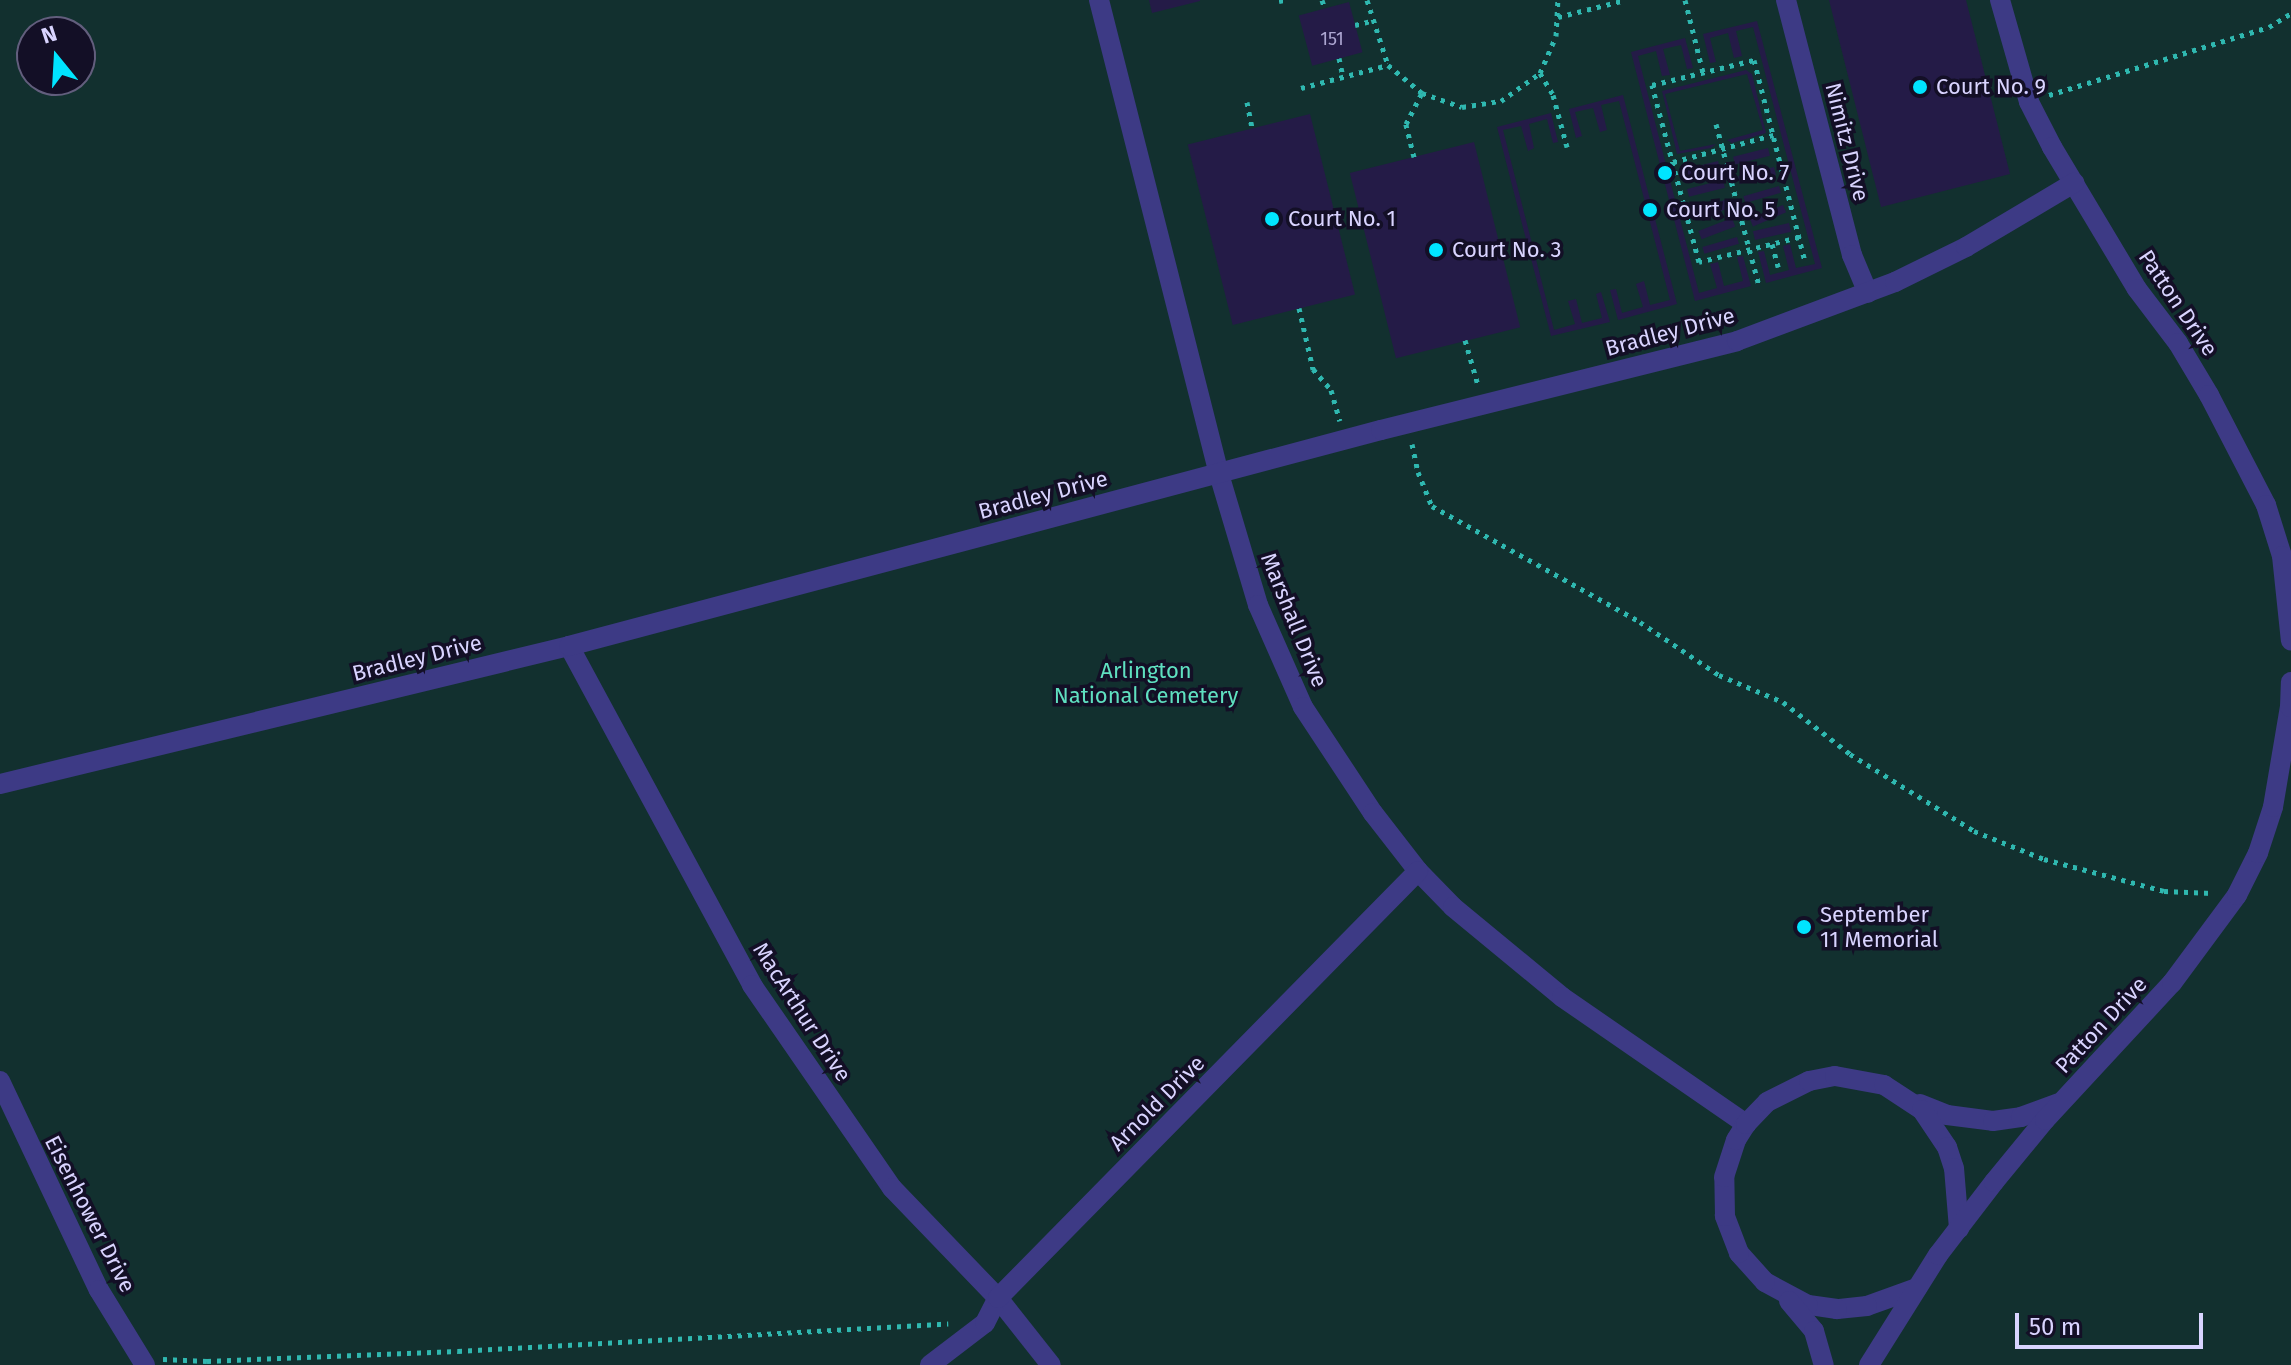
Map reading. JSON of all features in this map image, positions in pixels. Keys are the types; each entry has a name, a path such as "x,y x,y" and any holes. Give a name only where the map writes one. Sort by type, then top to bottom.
{"lane":[{"name":"Marshall Drive","path":"1099,0 1219,474 1258,605 1303,707 1373,813 1418,871 1511,958 1746,1124"},
{"name":"Nimitz Drive","path":"1786,0 1852,255 1868,293"},
{"name":"Patton Drive","path":"2000,0 2029,102 2137,289 2178,343 2249,469 2282,556 2291,641"},
{"name":"Bradley Drive","path":"0,784 569,646 1345,440 1737,341 1868,293 1966,247 2074,183"},
{"name":"MacArthur Drive","path":"569,646 752,985 892,1188 998,1298 1051,1365"},
{"name":"Patton Drive","path":"1869,1365 1917,1288 1959,1229 2063,1102 2172,983 2237,895 2258,853 2273,807 2290,707 2291,682"},
{"name":"Arnold Drive","path":"930,1365 985,1323 998,1298 1418,871"},
{"path":"1824,1365 1814,1331 1803,1314 1757,1275 1739,1253 1725,1216 1724,1177 1736,1140 1746,1124 1767,1102 1809,1081 1835,1076 1862,1078 1947,1115 1993,1121 2021,1117 2063,1102"},
{"name":"Eisenhower Drive","path":"0,1081 99,1290 142,1361"},
{"path":"1904,1095 1929,1118 1947,1147 1954,1168 1959,1229"},
{"path":"1780,1293 1808,1305 1837,1309 1867,1306 1917,1288"}],"path":[{"path":"1322,0 1325,9"},
{"path":"1367,0 1371,21 1388,65 1422,93 1462,107 1483,105 1518,91 1540,73 1556,36 1558,0"},
{"path":"1558,17 1625,0"},
{"path":"1685,0 1703,72"},
{"path":"2029,102 2068,87 2176,58 2269,27 2291,13"},
{"path":"1355,25 1371,21"},
{"path":"1339,58 1343,77"},
{"path":"1799,237 1699,262 1652,85 1754,60 1799,237 1805,261"},
{"path":"1301,88 1388,65"},
{"path":"1540,73 1553,95 1567,147"},
{"path":"1414,157 1406,124 1422,93"},
{"path":"1247,102 1252,128"},
{"path":"1716,124 1759,286"},
{"path":"1673,162 1723,151 1773,135"},
{"path":"1772,244 1778,267"},
{"path":"1299,308 1313,369 1331,390 1345,440"},
{"path":"1465,340 1483,404"},
{"path":"1407,424 1418,472 1432,506 1640,622 1719,675 1783,702 1850,754 1974,831 2044,859 2164,891 2237,895"},
{"path":"142,1361 333,1356 985,1323"}],"green space":[{"name":"Arlington National Cemetery","path":"0,0 2291,0 2291,1365 0,1365"}],"building":[{"path":"1149,0 1200,0 1200,1 1152,13"},
{"name":"Court No. 9","path":"1829,0 1966,0 2010,174 1881,207"},
{"path":"1349,2 1362,52 1312,66 1299,15"},
{"path":"1757,21 1822,268 1766,283 1758,252 1764,251 1770,275 1789,270 1783,246 1790,244 1796,268 1815,264 1753,27 1736,31 1742,56 1734,58 1728,33 1710,38 1716,62 1710,63 1703,34"},
{"name":"Court No. 7","path":"1685,38 1693,68 1687,69 1681,45 1663,49 1670,75 1662,76 1656,51 1638,56 1699,293 1717,288 1710,264 1718,262 1724,286 1743,281 1737,257 1743,256 1751,286 1695,301 1631,52"},
{"path":"1746,70 1752,74 1766,133 1732,143 1727,140 1763,130 1747,74 1665,94 1680,151 1716,144 1711,148 1677,154 1662,91"},
{"name":"Court No. 5","path":"1623,95 1677,304 1618,320 1610,290 1616,289 1622,313 1643,307 1636,284 1644,281 1650,305 1670,300 1619,101 1601,105 1607,130 1600,132 1593,108 1575,112 1582,136 1576,138 1569,109"},
{"path":"1551,113 1558,142 1553,143 1547,119 1529,124 1534,148 1528,151 1521,126 1503,130 1554,330 1575,324 1568,301 1576,299 1582,323 1602,318 1596,294 1601,292 1610,322 1551,336 1497,127"},
{"name":"Court No. 1","path":"1310,114 1355,294 1233,325 1188,144"},
{"name":"Court No. 3","path":"1474,142 1520,327 1396,358 1350,173"},
{"path":"1768,148 1770,156 1735,164 1733,157"},
{"path":"1718,161 1720,169 1684,178 1682,170"},
{"path":"1774,167 1776,175 1740,184 1738,176"},
{"path":"1723,180 1725,188 1689,197 1687,189"},
{"path":"1779,186 1781,193 1745,203 1743,196"},
{"path":"1727,199 1730,207 1697,220 1693,212"},
{"path":"1783,205 1786,212 1753,226 1750,219"},
{"path":"1732,218 1735,226 1702,239 1698,231"},
{"path":"1789,223 1791,232 1755,240 1753,231"},
{"path":"1737,237 1739,244 1704,254 1702,247"}],"place":[{"name":"Court No. 9","path":"1920,87"},
{"name":"Court No. 7","path":"1665,173"},
{"name":"Court No. 5","path":"1650,210"},
{"name":"Court No. 1","path":"1272,219"},
{"name":"Court No. 3","path":"1436,250"},
{"name":"September 11 Memorial","path":"1804,927"}]}
